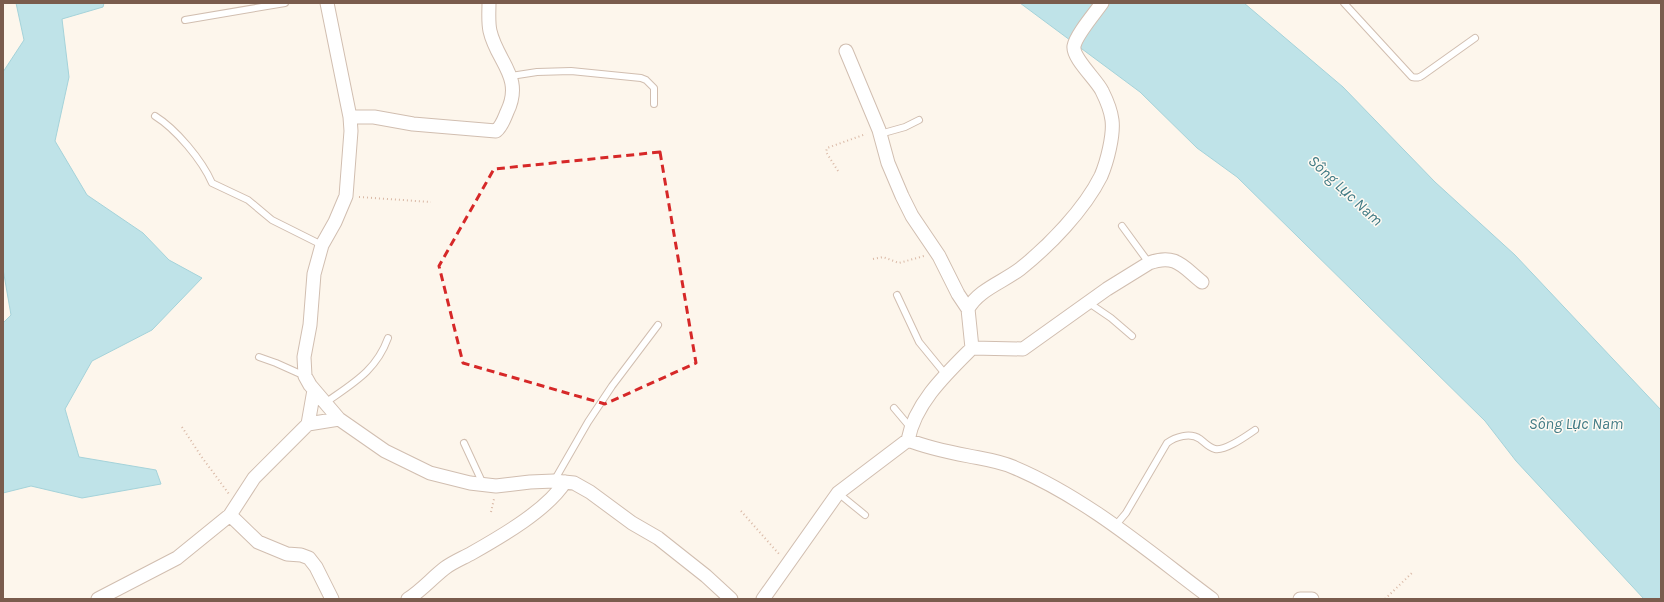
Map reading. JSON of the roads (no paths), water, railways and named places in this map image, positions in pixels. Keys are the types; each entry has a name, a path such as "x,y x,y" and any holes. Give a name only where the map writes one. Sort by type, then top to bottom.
{"street":[{"path":"327,3 350,117 351,131 346,196 335,222 322,245 314,274 310,325 304,357 304,376 339,419 385,451 430,473 470,483 496,486 530,482 560,481 574,483 590,492 632,523 658,538 706,576 732,599"},
{"path":"350,117 374,117 413,124 494,132 500,128 508,109 512,94 511,76 490,31 489,3"},
{"path":"968,309 976,298 1019,270 1050,244 1087,198 1101,176 1110,146 1112,120 1102,91 1076,55 1073,47 1076,40 1102,3"},
{"path":"846,51 880,132 888,163 902,196 912,216 939,256 958,294 968,309 972,348"},
{"path":"763,599 838,493 909,433 919,408 946,375 972,348 1023,349 1088,303 1149,263 1164,259 1172,259 1202,282"},
{"path":"98,599 177,558 234,510 254,478 308,424 314,390"},
{"path":"308,424 339,419"},
{"path":"909,433 922,446 995,461 1015,468 1064,492 1115,526 1212,599"},
{"path":"408,599 427,586 445,568 473,553 534,514 558,494 560,481"},
{"path":"234,510 258,542 287,554 309,558 316,567 332,599"},
{"path":"1300,599 1312,599"}],"lane":[{"path":"185,20 285,3"},
{"path":"1344,3 1412,77 1415,78 1423,75 1475,38"},
{"path":"511,76 537,72 571,71 641,78 646,80 654,88 654,104"},
{"path":"155,116 170,128 192,152 209,175 212,183 248,200 272,220 322,245"},
{"path":"880,132 905,127 919,120"},
{"path":"1122,226 1149,263"},
{"path":"897,295 919,342 946,375"},
{"path":"1088,303 1114,321 1132,336"},
{"path":"560,481 588,422 612,386 658,325"},
{"path":"325,403 362,377 375,364 383,352 388,338"},
{"path":"259,357 304,376"},
{"path":"894,408 909,433"},
{"path":"1115,526 1126,514 1167,443 1172,439 1192,436 1196,437 1211,448 1219,449 1232,444 1255,430"},
{"path":"464,443 483,484"},
{"path":"838,493 865,515"}],"water":[{"path":"16,3 104,3 103,7 62,19 69,77 55,141 87,195 143,233 169,260 202,278 152,330 92,361 65,409 79,457 156,470 161,484 82,498 31,486 3,493 3,323 11,315 3,269 3,72 24,40"},
{"name":"Sông Lục Nam","path":"1020,3 1244,3 1343,87 1435,182 1515,255 1661,410 1661,599 1644,599 1516,461 1485,421 1237,177 1197,148 1140,92"}]}
